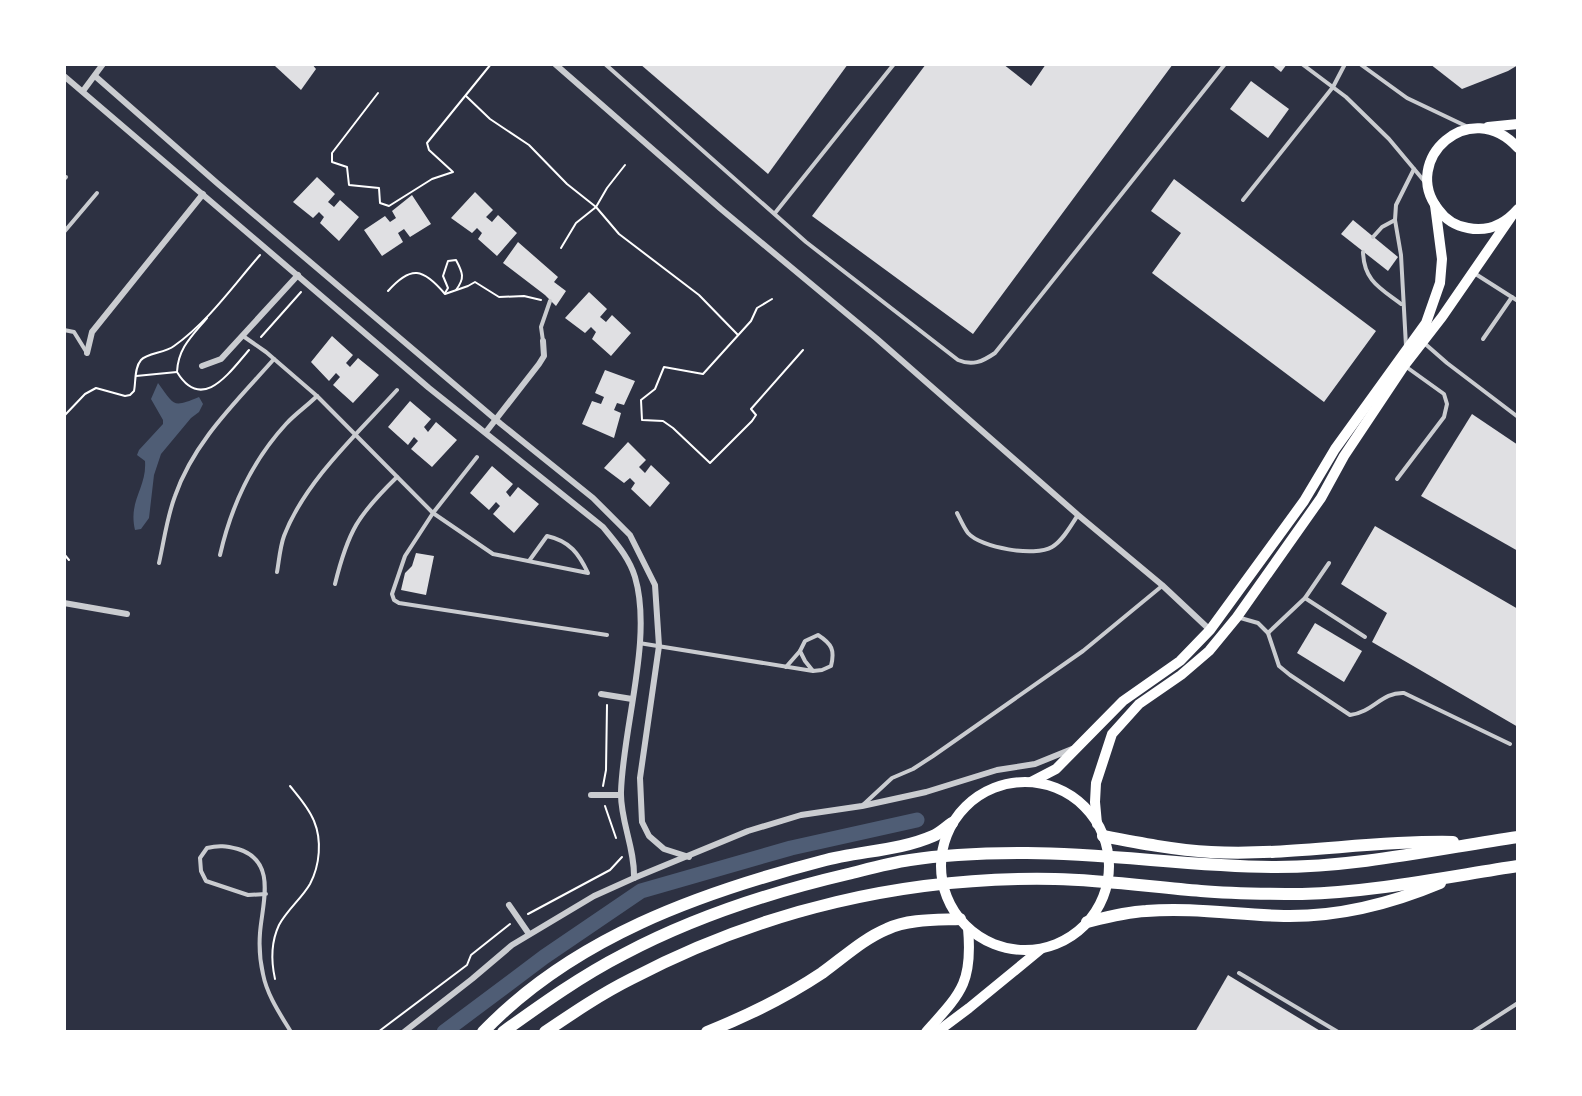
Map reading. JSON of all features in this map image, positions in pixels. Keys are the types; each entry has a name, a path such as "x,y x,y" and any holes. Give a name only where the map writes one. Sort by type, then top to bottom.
{"main road":[{"path":"1031,782 1056,769 1123,701 1180,661 1210,630 1304,501 1335,449 1426,323 1440,283 1442,259 1435,205 1428,186 1430,163 1441,143 1450,136 1477,128 1518,124"},
{"path":"1477,128 1497,132 1510,139 1518,148"},
{"path":"1435,205 1450,221 1470,229 1492,227 1514,213"},
{"path":"1482,842 1422,841 1212,852 1153,846 1100,830 1085,808 1070,795 1051,786 1031,782 1013,782 983,793 960,811 952,823 943,847 941,873 947,897 964,924 984,940 1002,948 1021,951 1058,944 1087,922 1096,910 1106,886 1108,861 1100,830 1095,802 1096,783 1112,734 1139,704 1181,675 1209,651 1237,617 1321,498 1344,456 1404,366 1474,273 1514,213"},
{"path":"483,1032 545,978 596,946 668,910 772,874 825,860 910,844 934,835 952,823"},
{"path":"503,1032 573,984 624,954 687,926 763,897 816,881 910,860 1028,853 1087,855 1226,866 1277,867 1372,861 1518,837"},
{"path":"545,1032 631,979 729,935 820,905 913,886 960,881 1043,879 1102,881 1203,891 1303,894 1353,891 1518,866"},
{"path":"1087,922 1119,914 1147,911 1177,910 1286,916 1340,912 1376,906 1407,897 1463,874"},
{"path":"707,1032 723,1028 780,1000 888,927 915,922 964,924"},
{"path":"926,1032 961,990 969,972 970,955 964,924"},
{"path":"937,1032 1041,949"}],"street":[{"path":"83,91 103,64"},
{"path":"555,64 721,209 876,338 1078,515 1162,585 1210,630"},
{"path":"64,76 429,388 603,526 624,553 634,575 640,600 639,643 624,752 621,795 635,861 634,878"},
{"path":"95,76 496,420 593,498 630,535 655,585 659,646 640,778 642,822 649,836 664,849 688,857"},
{"path":"87,353 92,332 203,194"},
{"path":"202,366 221,359 298,275"},
{"path":"486,432 539,364 544,356 543,341"},
{"path":"64,603 127,614"},
{"path":"604,695 632,699"},
{"path":"404,1032 472,980 512,945 594,896 634,878 748,831 801,816 862,806 957,783 997,770 1035,764 1081,745"},
{"path":"591,795 621,795"},
{"path":"509,905 529,934"}],"lane":[{"path":"605,64 806,242 958,360 967,364 978,363 994,353 1225,64"},
{"path":"775,213 894,64"},
{"path":"1302,64 1346,97 1389,139 1428,186"},
{"path":"1243,200 1333,87 1345,64"},
{"path":"1360,64 1407,98 1477,128"},
{"path":"1406,350 1401,255 1395,220 1396,206 1414,169"},
{"path":"64,232 97,193"},
{"path":"1373,237 1382,227 1395,220"},
{"path":"1364,252 1364,266 1375,284 1402,304"},
{"path":"1474,273 1518,301"},
{"path":"1483,339 1512,297"},
{"path":"543,341 541,327 550,301"},
{"path":"64,330 74,332 87,353"},
{"path":"243,336 317,396 433,513 493,554 588,573 579,554 559,538 547,536 529,561"},
{"path":"1423,341 1447,363 1518,417"},
{"path":"159,563 175,496 191,463 217,421 274,359"},
{"path":"1397,479 1444,417 1447,404 1444,393 1404,366"},
{"path":"277,572 284,537 298,508 315,482 397,390"},
{"path":"220,555 226,526 240,491 263,453 286,424 317,396"},
{"path":"477,457 433,513 405,556 392,594 396,602 607,635"},
{"path":"335,584 348,540 357,521 397,477"},
{"path":"957,513 969,534 978,539 1010,550 1038,552 1052,547 1078,515"},
{"path":"1268,633 1305,598 1329,563"},
{"path":"862,806 892,778 913,769 933,756 1083,651 1162,585"},
{"path":"1305,598 1365,637"},
{"path":"1237,617 1258,623 1268,633 1280,666 1350,715 1361,714 1392,693 1404,693 1510,744"},
{"path":"639,643 786,667 813,671 831,666 834,653 829,642 818,636 805,641 800,651 786,667"},
{"path":"800,651 813,671"},
{"path":"267,894 248,895 206,881 201,871 200,858 207,848 222,844 246,851 261,866 267,894 260,932 263,975 277,1010 291,1032"},
{"path":"1239,973 1338,1032"},
{"path":"1473,1032 1518,1003"}],"path":[{"path":"378,93 332,153 332,162 347,166 350,185 379,188 380,203 389,206 422,184 453,172 429,150 428,143 491,64"},
{"path":"466,96 490,119 529,145 567,184 596,207 619,234 699,295 738,335"},
{"path":"561,248 576,223 596,207 625,165"},
{"path":"64,416 85,394 96,387 125,396 134,392 137,367 142,358 169,350 186,337 212,311 265,248"},
{"path":"445,294 448,288 443,276 448,261 456,260 463,272 463,281 456,290"},
{"path":"388,291 410,272 423,273 445,294"},
{"path":"445,294 476,282 499,297 524,296 550,301"},
{"path":"772,299 757,308 751,321 703,374 664,367 655,388 641,400 642,420 663,421 674,428 710,463 752,421 756,415 751,409 803,350"},
{"path":"136,376 177,372"},
{"path":"64,554 69,560"},
{"path":"604,695 606,770 602,795 618,842"},
{"path":"275,982 272,963 273,946 279,925 309,885 319,853 314,820 290,786"},
{"path":"378,1032 467,965 471,954 507,926 610,870 622,859 620,850"}],"water":[{"path":"158,383 175,403 184,403 199,397 203,404 199,412 191,418 161,454 154,475 149,518 141,529 135,530 134,510 145,470 145,461 137,455 163,424 151,399"}],"building":[{"path":"277,64 312,64 316,69 301,90 275,66"},
{"path":"640,64 848,64 768,174"},
{"path":"926,64 1003,64 1031,86 1046,64 1173,64 973,334 812,216"},
{"path":"1271,64 1287,64 1281,72"},
{"path":"1430,64 1518,64 1518,65 1462,89"},
{"path":"1251,81 1289,109 1268,138 1230,109"},
{"path":"317,177 335,194 328,202 334,207 340,200 359,217 339,241 320,223 324,217 319,212 313,218 293,202"},
{"path":"1174,179 1376,331 1324,402 1152,273 1181,233 1151,211"},
{"path":"475,192 493,210 486,217 492,222 498,215 517,233 497,256 478,239 482,233 477,228 472,233 451,218"},
{"path":"412,195 431,224 410,237 404,229 398,233 403,242 382,256 364,230 385,216 390,222 396,218 392,211"},
{"path":"1353,220 1398,257 1388,271 1341,234"},
{"path":"518,242 558,277 554,282 566,291 556,306 503,263"},
{"path":"589,292 607,309 600,317 606,322 612,315 631,333 611,356 592,339 596,332 591,327 585,333 565,318"},
{"path":"332,336 353,355 346,363 350,367 358,358 379,375 353,403 333,385 340,377 336,373 329,381 311,362"},
{"path":"605,370 635,381 624,405 617,403 614,410 621,413 614,438 582,424 592,401 601,404 604,397 595,393"},
{"path":"410,401 431,419 424,427 428,432 436,422 457,440 432,467 411,449 418,441 414,437 408,445 388,427"},
{"path":"1472,414 1518,445 1518,551 1421,496"},
{"path":"628,442 646,460 639,467 645,473 651,465 670,483 650,507 631,489 635,483 630,478 624,483 604,468"},
{"path":"492,466 513,484 506,492 510,497 518,487 539,504 514,533 493,514 500,506 496,502 489,510 470,493"},
{"path":"1375,526 1518,609 1518,727 1372,642 1387,613 1341,584"},
{"path":"416,553 434,556 426,595 401,590 405,573 412,566"},
{"path":"1315,623 1362,651 1344,682 1297,653"},
{"path":"1228,975 1322,1032 1195,1032"}],"waterway":[{"path":"444,1032 544,957 641,891 791,848 917,820"}]}
